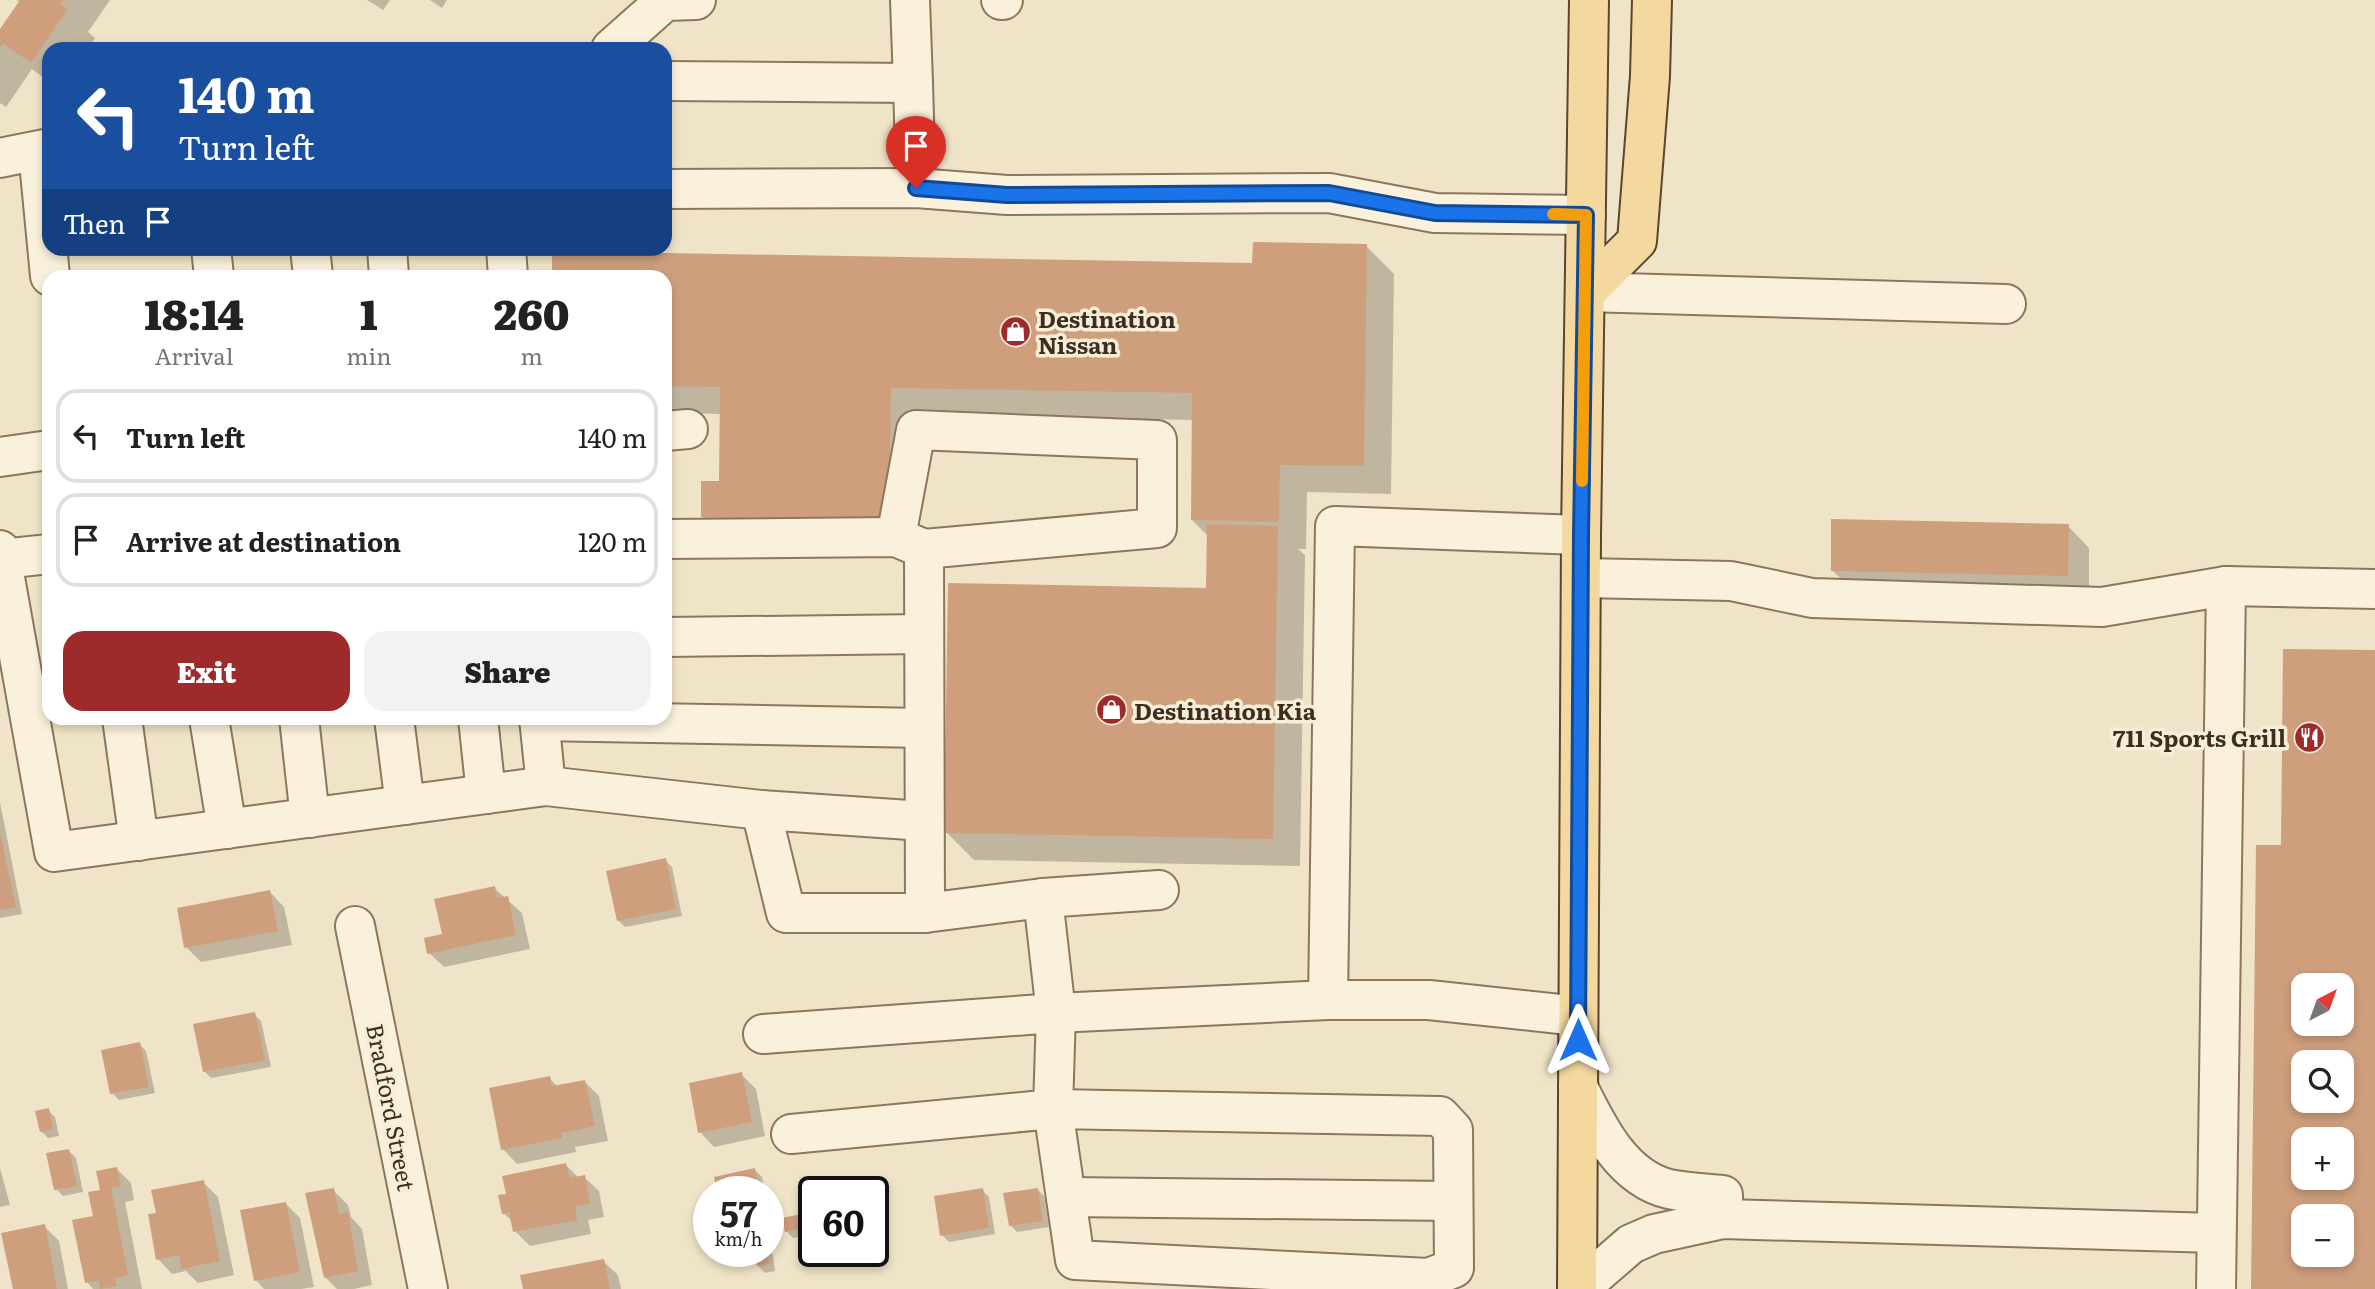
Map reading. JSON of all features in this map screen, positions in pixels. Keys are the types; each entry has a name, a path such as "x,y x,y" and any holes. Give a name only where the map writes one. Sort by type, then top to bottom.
{"main road":[{"path":"1578,1289 1581,535 1589,0"},
{"path":"1586,292 1637,241 1650,76 1652,0"}],"street":[{"path":"619,42 664,1 696,0"},
{"path":"910,0 916,188"},
{"path":"672,81 913,83"},
{"path":"0,158 42,149"},
{"path":"672,189 916,188 1007,195 1329,193 1435,213 1586,215"},
{"path":"1586,292 2006,304"},
{"path":"672,539 910,543 1157,527 1157,440 915,430 910,543 924,634 925,913"},
{"path":"0,457 42,451"},
{"path":"1328,1000 1335,526 1581,535"},
{"path":"42,554 1,555 54,852 546,786 761,810 925,821"},
{"path":"1581,578 1731,581 1812,598 2102,607 2227,586 2375,589"},
{"path":"2216,1289 2227,586"},
{"path":"672,637 924,634"},
{"path":"672,723 924,728"},
{"path":"123,725 139,841"},
{"path":"210,725 228,829"},
{"path":"300,725 310,818"},
{"path":"395,725 405,805"},
{"path":"479,725 486,794"},
{"path":"540,725 546,786"},
{"path":"761,810 786,913 925,913 1043,898 1159,890"},
{"path":"791,1134 1053,1109 1440,1116 1452,1130 1454,1268 1429,1278 1075,1260 1053,1109 1056,1013 1043,898"},
{"name":"Bradford Street","path":"355,926 428,1289"},
{"path":"763,1034 1056,1013 1328,1000 1429,1000 1578,1016"},
{"path":"1578,1087 1603,1136 1637,1172 1669,1189 1723,1207 2216,1233"},
{"path":"1066,1197 1454,1201"},
{"path":"1578,1289 1631,1244 1723,1207"}],"building":[{"path":"20,0 63,0 60,4 68,9 45,42 42,42 42,47 31,63 3,43 0,48 0,29"},
{"name":"Destination Nissan","path":"1253,242 1367,244 1364,466 1280,465 1279,522 1191,520 1192,393 891,388 889,520 701,517 701,481 719,481 720,387 672,386 672,270 552,270 552,256 672,256 672,253 1252,263"},
{"path":"1831,519 2069,524 2068,576 1831,571"},
{"name":"Destination Kia","path":"1207,524 1278,526 1273,839 944,833 948,583 1206,588"},
{"path":"2283,649 2375,650 2375,1289 2251,1289 2256,845 2281,845"},
{"path":"0,832 16,907 0,910"},
{"path":"666,858 676,909 617,921 606,871"},
{"path":"495,886 497,898 508,896 516,935 427,954 424,938 442,934 434,899"},
{"path":"270,890 278,931 184,948 177,908"},
{"path":"255,1012 265,1060 203,1072 193,1024"},
{"path":"140,1042 149,1087 110,1094 101,1050"},
{"path":"742,1072 752,1122 698,1133 689,1083"},
{"path":"550,1076 552,1086 585,1080 595,1126 562,1133 562,1138 501,1150 489,1088"},
{"path":"49,1108 53,1129 40,1132 35,1111"},
{"path":"69,1149 77,1186 54,1190 46,1153"},
{"path":"566,1163 570,1178 585,1175 590,1203 575,1206 577,1220 513,1232 509,1212 502,1214 498,1195 506,1194 502,1176"},
{"path":"117,1167 121,1186 111,1188 128,1275 115,1278 117,1286 100,1289 99,1281 85,1283 72,1220 93,1216 88,1192 100,1190 96,1171"},
{"path":"755,1168 757,1176 719,1176"},
{"path":"204,1180 220,1261 181,1269 179,1255 156,1260 148,1214 156,1213 151,1190"},
{"path":"334,1188 339,1214 348,1212 358,1271 324,1278 305,1193"},
{"path":"983,1188 989,1228 940,1236 934,1196"},
{"path":"1038,1188 1043,1221 1009,1226 1003,1193"},
{"path":"286,1202 300,1272 254,1281 240,1210"},
{"path":"798,1215 798,1229 785,1232 784,1218"},
{"path":"45,1224 57,1289 13,1289 1,1233"},
{"path":"604,1259 610,1289 523,1289 520,1275"}],"slow traffic":[{"path":"1553,214 1586,215 1582,481"}],"place":[{"name":"Destination Nissan","path":"1015,331"},
{"name":"Destination Kia","path":"1111,710"},
{"name":"711 Sports Grill","path":"2309,737"}],"route":[{"path":"916,188 1007,195 1329,193 1435,213 1586,215 1578,1040"}]}
